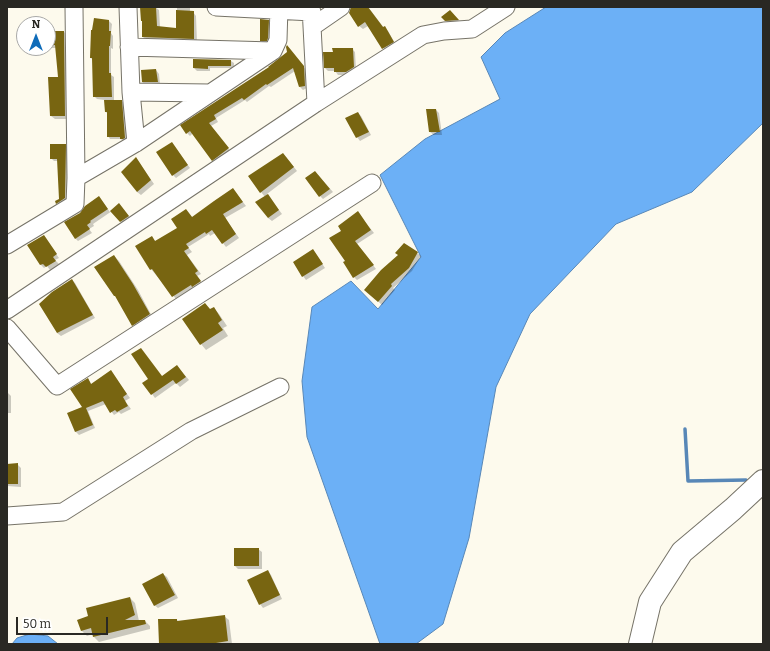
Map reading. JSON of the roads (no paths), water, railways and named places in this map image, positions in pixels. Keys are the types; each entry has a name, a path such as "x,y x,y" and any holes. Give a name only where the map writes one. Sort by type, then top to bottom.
{"main road":[{"path":"640,644 650,602 682,552 733,509 763,481"}],"street":[{"path":"7,245 75,204 74,7"},
{"path":"128,7 131,92 136,143"},
{"path":"216,7 279,9 312,15 341,7"},
{"path":"7,310 316,103 423,35 444,31 472,29 506,7"},
{"path":"76,178 136,143 273,51 278,40 279,9"},
{"path":"312,15 316,103"},
{"path":"129,47 273,51"},
{"path":"131,92 210,93"},
{"path":"7,328 57,386 372,183"},
{"path":"7,516 63,512 191,431 280,387"}],"water":[{"path":"546,7 763,7 763,123 692,192 616,224 530,314 496,387 469,538 443,624 416,644 380,644 307,437 302,381 312,307 351,281 378,309 421,257 380,175 425,139 500,99 481,57 505,33"},
{"path":"30,634 48,636 58,644 12,644 17,638"}],"waterway":[{"path":"685,429 688,481 746,480"}]}
